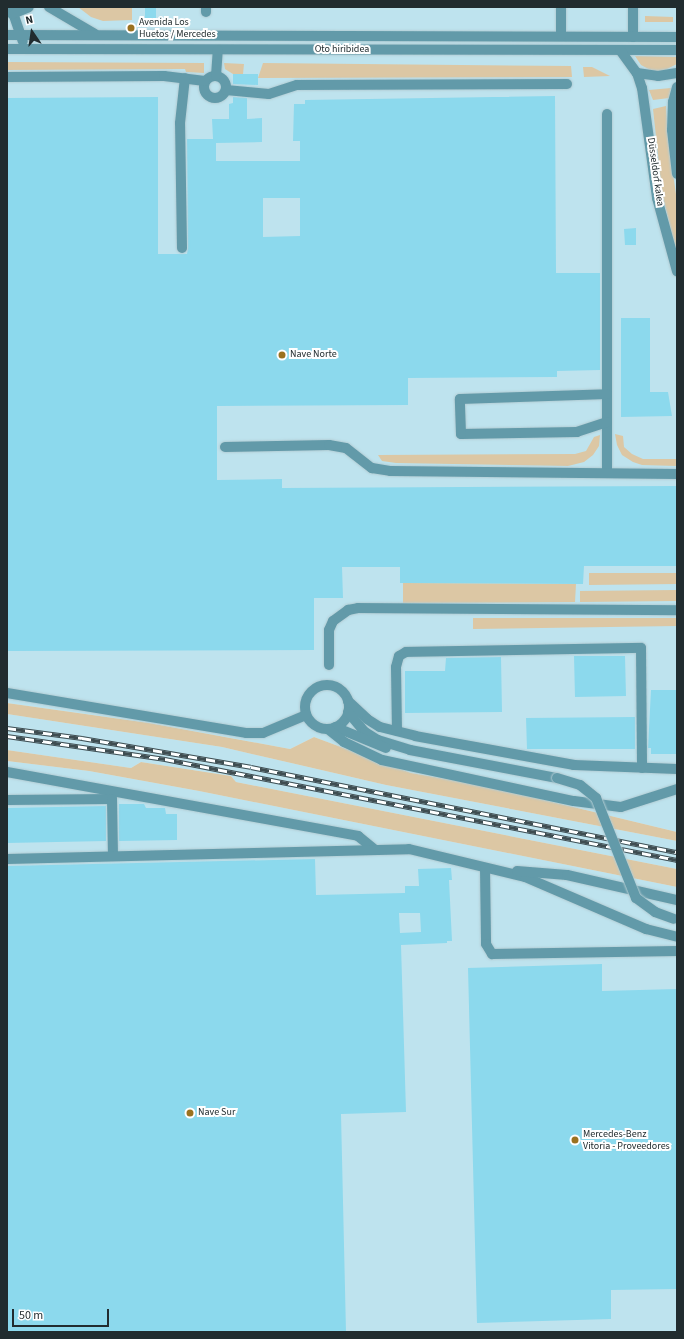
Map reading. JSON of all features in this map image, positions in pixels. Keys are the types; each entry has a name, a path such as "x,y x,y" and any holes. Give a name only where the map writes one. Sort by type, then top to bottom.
{"street":[{"path":"27,49 20,35 12,11 29,7"},
{"path":"49,7 69,21 97,35"},
{"path":"561,7 561,36"},
{"path":"633,7 633,37"},
{"name":"Oto hiribidea","path":"7,35 677,37"},
{"name":"Oto hiribidea","path":"7,49 677,50"},
{"path":"216,76 218,50"},
{"name":"Düsseldorf kalea","path":"620,50 637,73 647,106 657,198 677,271"},
{"path":"637,73 658,76 677,73"},
{"path":"7,77 164,76 205,81 216,76 222,78 226,90"},
{"path":"182,248 180,123 185,78"},
{"path":"205,81 205,94 210,98 222,96 226,90"},
{"path":"226,90 269,94 297,85 567,84"},
{"path":"677,87 673,102 672,130 677,174"},
{"path":"607,114 607,473"},
{"path":"607,394 460,399 461,434 578,432 607,422"},
{"path":"225,447 329,445 346,448 372,468 390,471 677,474"},
{"path":"329,665 329,630 333,621 348,610 358,608 677,610"},
{"path":"397,731 396,667 398,656 406,652 641,648 642,768"},
{"path":"410,750 394,750 374,745 331,728 315,725 306,715 305,700 309,694 321,685 336,687 342,691 348,701 367,719 380,727 504,754 574,765 677,769"},
{"path":"7,693 246,733 263,733 306,715"},
{"path":"331,728 345,718 348,712 348,701"},
{"path":"348,712 365,732 378,740 410,750 557,778 580,785 596,798 636,898 655,912 675,919"},
{"path":"331,728 344,742 382,760 574,801 621,807 677,789"},
{"path":"7,772 358,836 375,850"},
{"path":"7,800 112,799 113,855"},
{"path":"7,859 113,855 409,849 525,877 646,929 677,936"},
{"path":"485,868 567,875 677,900"},
{"path":"485,868 486,944 492,954 677,951"}],"shaded area":[{"path":"7,7 677,7 677,832 482,785 411,773 314,737 290,749 149,723 7,703"},
{"path":"78,7 132,7 132,20 103,21 91,17"},
{"path":"645,16 673,17 673,22 645,22"},
{"path":"635,56 677,57 677,64 663,71 654,72 641,65"},
{"path":"7,62 204,63 204,73 186,72 185,69 7,70"},
{"path":"224,63 244,64 243,74 233,74 225,69"},
{"path":"263,63 571,66 572,77 258,78"},
{"path":"583,67 592,67 610,76 584,77"},
{"path":"671,88 669,98 653,100 649,90"},
{"path":"666,106 668,139 677,201 677,256 662,193 653,109"},
{"path":"615,434 623,436 624,447 632,454 643,459 677,459 677,466 642,465 633,462 622,455 617,445"},
{"path":"600,435 599,446 593,455 584,462 568,466 396,463 382,461 378,455 575,454 586,451 594,437"},
{"path":"589,573 677,573 677,584 589,585"},
{"path":"403,583 576,584 575,602 403,603"},
{"path":"677,590 677,601 580,602 580,591"},
{"path":"473,618 677,618 677,626 473,629"},
{"path":"7,703 149,723 290,749 314,737 411,773 482,785 677,832 677,841 386,785 222,747 7,714"},
{"path":"7,714 222,747 386,785 677,841 677,869 236,782 231,776 141,762 131,768 7,750"},
{"path":"7,750 131,768 141,762 231,776 236,782 677,869 677,887 199,791 89,771 7,761"},
{"path":"7,761 89,771 199,791 677,887 677,1332 7,1332"}],"building":[{"path":"145,7 156,7 156,20 145,20"},
{"path":"233,74 258,74 258,85 233,84"},
{"name":"Nave Norte","path":"555,96 556,273 600,273 600,370 557,371 557,377 408,378 408,405 217,406 217,480 282,479 282,488 677,486 677,566 584,566 583,584 400,583 400,567 342,567 343,598 314,598 314,650 7,651 7,98 158,97 158,254 187,254 187,139 213,139 212,119 229,119 229,104 233,103 233,97 247,98 247,119 262,118 262,142 216,143 216,161 300,161 300,141 293,141 294,104 305,104 305,100","holes":["263,198 300,198 300,236 263,237"]},
{"path":"636,228 636,245 625,245 624,229"},
{"path":"621,318 650,318 650,392 668,392 672,416 621,417"},
{"path":"574,656 625,656 626,696 575,697"},
{"path":"501,657 502,712 405,713 405,671 445,671 446,658"},
{"path":"651,690 677,690 677,754 651,754 651,748 648,748"},
{"path":"635,717 635,749 527,749 526,718"},
{"path":"119,804 144,804 146,808 165,808 166,814 177,814 177,840 119,841"},
{"path":"106,806 106,841 7,843 7,808"},
{"name":"Nave Sur","path":"315,859 316,895 405,893 405,886 419,886 418,869 451,868 452,880 449,880 452,941 447,941 447,943 401,945 406,1112 341,1114 346,1332 7,1332 7,866","holes":["399,913 420,913 421,932 400,933"]},
{"name":"Mercedes-Benz Vitoria - Proveedores","path":"602,964 602,991 677,989 677,1289 611,1290 611,1319 477,1323 468,968"}],"railway":[{"path":"7,728 82,738 251,767 677,852"},
{"path":"7,736 165,759 677,860"}],"place":[{"name":"Avenida Los Huetos / Mercedes","path":"131,28"},
{"name":"Nave Norte","path":"282,355"},
{"name":"Nave Sur","path":"190,1113"},
{"name":"Mercedes-Benz Vitoria - Proveedores","path":"575,1140"}]}
